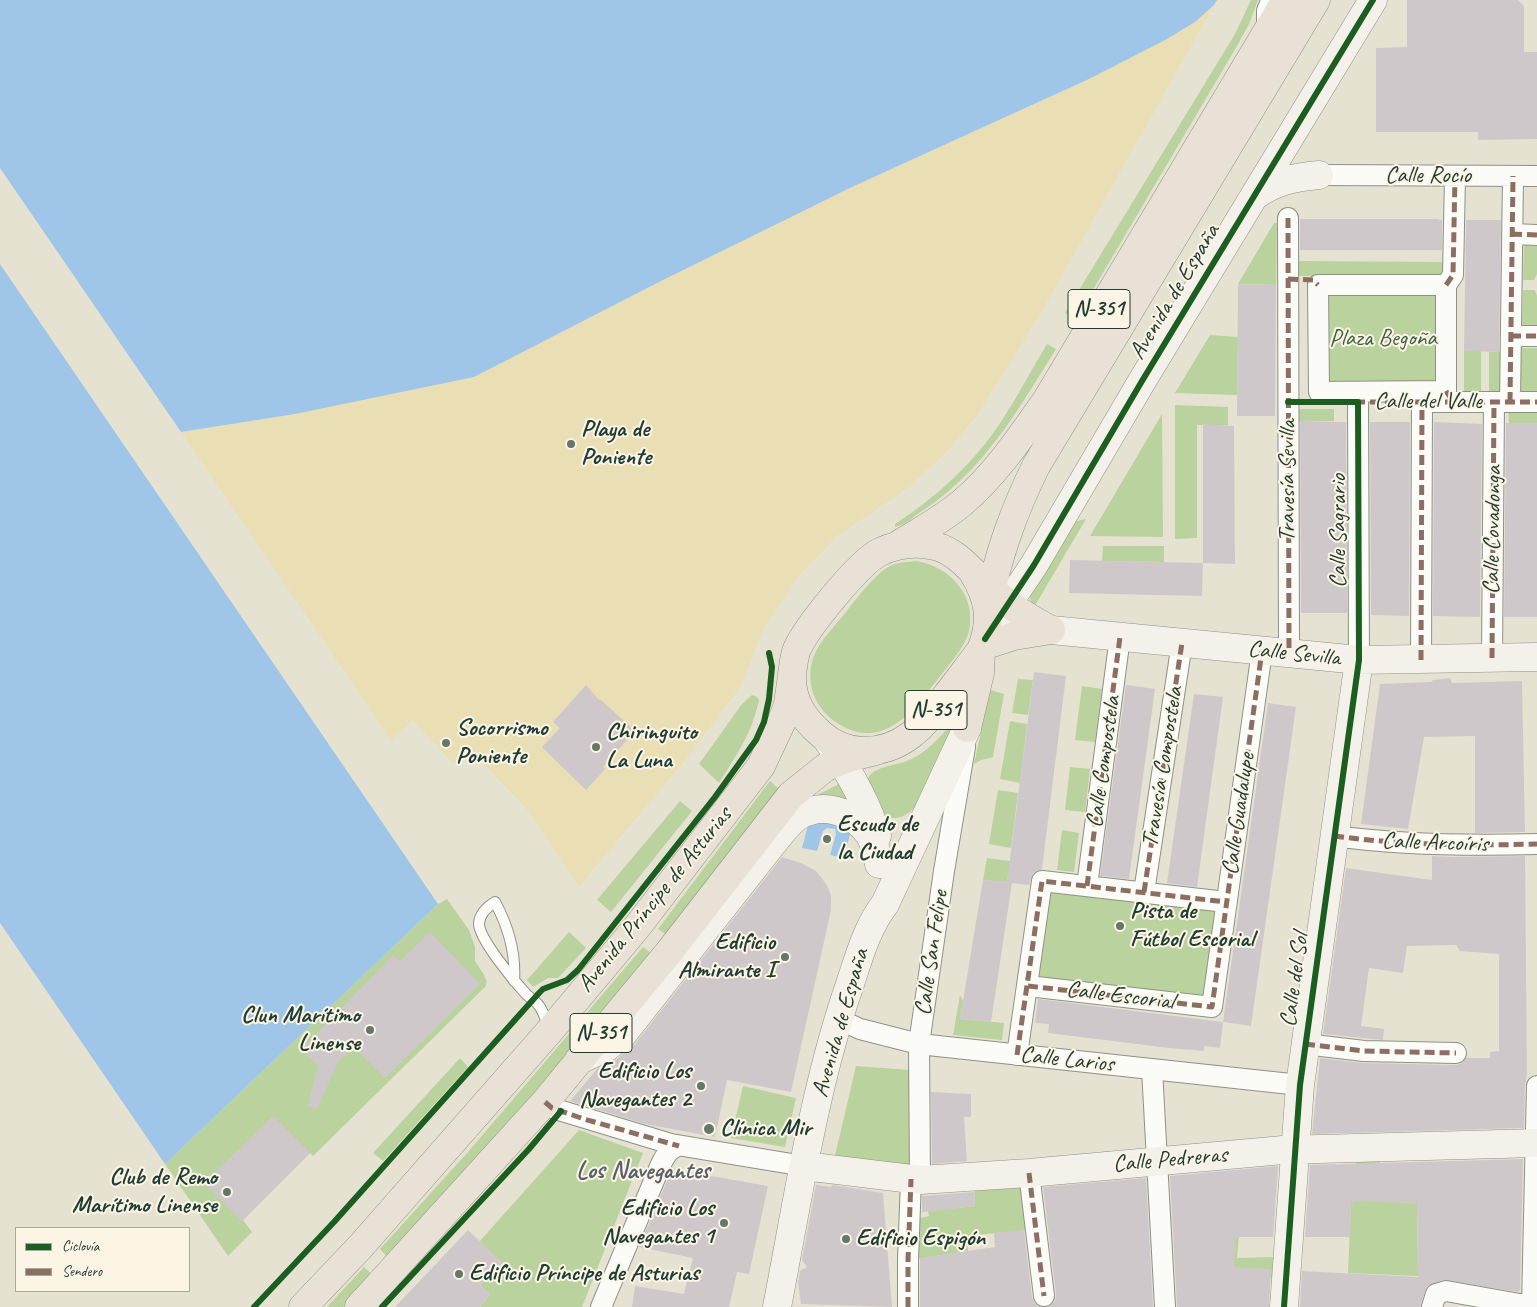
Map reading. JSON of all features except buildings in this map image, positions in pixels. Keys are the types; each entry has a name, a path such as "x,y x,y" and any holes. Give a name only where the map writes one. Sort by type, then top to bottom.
{"highway":[{"name":"N-351","path":"898,545 917,544 937,547 956,556 972,571 981,587 996,601 983,645 925,723 911,736 876,751 857,750 840,746 825,738 810,724 801,712 795,697 792,676 797,651 808,629 863,563 879,552 898,545 939,520 963,502 979,487 1014,447 1046,401 1286,0"},
{"name":"Avenida de España","path":"996,601 1000,553 1036,466 1316,0"},
{"path":"996,601 1051,630"},
{"path":"967,728 980,673 983,645 1014,636 1051,630"},
{"name":"Avenida Príncipe de Asturias","path":"303,1307 360,1247 542,1040 560,1007 637,926 762,766 788,704 792,676"},
{"name":"Avenida Príncipe de Asturias","path":"359,1307 545,1102 669,952 791,795 826,767 841,760 876,751"}],"main road":[{"name":"Avenida de España","path":"996,601 1034,565 1142,381 1373,0"},
{"path":"1296,129 1296,149 1301,160 1308,171 1318,175"},
{"path":"1256,195 1278,183 1304,176 1318,175"},
{"name":"Calle Sevilla","path":"1051,630 1358,660 1537,657"},
{"name":"Calle del Sol","path":"1284,1307 1300,1085 1358,660"},
{"path":"875,918 885,904 967,728"},
{"path":"825,738 841,760 872,818 877,838 879,864 878,887 873,903 875,918"},
{"path":"579,1060 607,1047 622,1035 773,843 796,818 809,812 833,809 855,818 870,836 879,864"},
{"name":"Avenida de España","path":"776,1307 823,1076 838,1020 859,956 875,918"},
{"name":"Calle Pedreras","path":"804,1166 916,1179 1029,1173 1294,1149 1537,1143"}],"street":[{"name":"Calle Rocío","path":"1318,175 1537,176"},
{"path":"1318,285 1316,397 1449,397 1446,284 1454,275 1455,176"},
{"name":"Calle Covadonga","path":"1492,658 1502,402 1511,336 1513,176"},
{"name":"Travesía Sevilla","path":"1276,652 1288,402 1288,218"},
{"path":"1512,234 1537,235"},
{"path":"1288,280 1313,280 1318,285 1446,284"},
{"path":"1511,336 1537,336"},
{"name":"Calle del Valle","path":"1288,402 1316,397 1358,402 1422,402 1449,397 1502,402 1537,402"},
{"name":"Calle Sagrario","path":"1358,402 1358,660"},
{"path":"1421,660 1422,402"},
{"name":"Calle Compostela","path":"1087,886 1120,637"},
{"name":"Travesía Compostela","path":"1144,892 1182,643"},
{"name":"Calle Guadalupe","path":"1212,1007 1226,902 1276,652"},
{"name":"Calle San Felipe","path":"908,1307 908,1260 916,1179 919,1044 967,728"},
{"name":"Calle Arcoíris","path":"1334,836 1449,846 1537,844"},
{"path":"1017,1055 1042,881 1226,902"},
{"name":"Calle Escorial","path":"1028,986 1212,1007"},
{"name":"Calle Larios","path":"838,1020 860,1029 919,1044 1300,1085"},
{"path":"1305,1044 1364,1051 1456,1053"},
{"path":"1152,1069 1166,1307"},
{"path":"1432,1307 1436,1294 1446,1291 1534,1307 1537,1086"},
{"path":"545,1102 552,1108 584,1119 679,1146 804,1166"},
{"path":"601,1307 661,1164 671,1149 679,1146"},
{"path":"1029,1173 1044,1296"}],"lane":[{"path":"1262,39 1262,10 1266,0"},
{"path":"514,981 515,970 510,942 504,919 495,902 481,916 479,923 480,934 514,981 540,1007 547,1024 542,1040"},
{"path":"540,1007 560,1007"}],"green space":[{"path":"1251,0 1258,0 1249,24 1237,46 1075,320 1065,313 1235,34"},
{"path":"1274,223 1277,223 1276,285 1238,284"},
{"path":"1524,238 1537,239 1537,274 1534,280 1523,280"},
{"name":"Plaza Begoña","path":"1296,261 1446,262 1453,402 1313,402 1312,276 1296,276"},
{"path":"1523,290 1535,290 1537,296 1537,330 1522,330"},
{"path":"1210,335 1238,337 1237,395 1175,393"},
{"path":"1047,344 1056,349 1013,417 981,459 944,495 906,522 895,527 895,524 947,485 985,444 1004,417"},
{"path":"1517,348 1537,348 1537,396 1517,396"},
{"path":"1464,351 1481,351 1481,395 1464,395"},
{"path":"1489,352 1505,352 1505,394 1489,394"},
{"path":"1175,405 1228,407 1228,425 1197,425 1197,538 1175,539"},
{"path":"1295,409 1334,409 1334,421 1295,421"},
{"path":"1508,410 1537,410 1537,423 1509,423"},
{"path":"1162,414 1163,537 1090,536"},
{"path":"1086,519 1033,609 1030,586 1064,524"},
{"path":"1103,546 1164,546 1164,562 1102,561"},
{"path":"916,561 939,569 958,584 969,606 970,618 967,637 957,654 932,687 900,721 874,733 860,733 844,727 827,715 815,699 810,679 813,658 828,634 879,574 893,565"},
{"path":"1018,679 1033,680 1028,715 1012,713"},
{"path":"1082,686 1102,689 1095,742 1075,740"},
{"path":"990,690 1004,694 993,757 974,764"},
{"path":"752,695 759,700 753,722 732,763 719,783 699,764 742,704"},
{"path":"957,718 918,804 901,817 891,818 886,816 879,810 873,797 867,780 870,775 884,767 915,758 934,742"},
{"path":"1010,721 1027,724 1020,783 1000,779"},
{"path":"1070,767 1090,769 1085,812 1065,810"},
{"path":"770,781 779,789 667,935 658,929"},
{"path":"841,783 860,810 814,799 817,795"},
{"path":"998,790 1018,793 1011,848 989,844"},
{"path":"680,801 692,811 611,912 597,900"},
{"path":"1062,830 1079,833 1074,872 1057,870"},
{"path":"987,858 1010,861 1007,882 983,880"},
{"path":"1042,881 1226,902 1212,1007 1028,986"},
{"path":"447,899 469,930 475,947 475,961 487,982 485,987 313,1156 310,1153 243,1220 252,1232 228,1256 165,1164 438,904"},
{"path":"569,932 586,948 558,978 548,978 533,987 527,980"},
{"path":"643,947 652,954 478,1160 389,1259 380,1249 468,1152"},
{"path":"960,995 963,1001 960,1019 1004,1023 1002,1040 953,1035"},
{"path":"460,1058 468,1067 383,1161 373,1153"},
{"path":"856,1066 910,1070 911,1167 834,1160"},
{"path":"743,1086 796,1098 785,1147 731,1138"},
{"path":"579,1130 643,1153 582,1307 480,1307 490,1294 480,1285 503,1263 479,1242"},
{"path":"1380,1158 1381,1201 1417,1203 1418,1276 1348,1273 1351,1203 1354,1203 1356,1159"},
{"path":"1024,1184 1028,1230 967,1236 968,1251 916,1259 916,1219 929,1216 928,1211 975,1206 974,1187"},
{"path":"1230,1235 1239,1235 1237,1258 1273,1257 1272,1278 1228,1275"},
{"path":"364,1267 373,1275 343,1307 327,1307"}],"sand":[{"name":"Playa de Poniente","path":"1214,5 1042,311 977,415 944,455 905,490 837,536 796,579 764,628 740,688 682,764 579,886 526,808 470,750 454,764 413,720 391,740 181,432 295,414 474,377 661,281 854,186 1089,79 1167,39 1195,22"}],"water":[{"path":"0,0 1217,0 1195,22 1167,39 1089,79 854,186 661,281 474,377 295,414 181,432 0,168"},
{"path":"0,264 438,904 165,1164 0,923"},
{"path":"809,822 831,824 841,827 850,834 844,858 830,855 836,834 835,829 827,828 823,831 817,851 802,848"}],"marked path":[{"path":"1446,285 1453,275 1455,176"},
{"path":"1510,402 1513,176"},
{"path":"1288,218 1289,653"},
{"path":"1512,234 1537,235"},
{"path":"1288,279 1313,280 1318,285"},
{"path":"1511,336 1537,336"},
{"path":"1446,391 1453,402"},
{"path":"1355,402 1537,402"},
{"path":"1421,660 1422,402"},
{"path":"1492,658 1494,402"},
{"path":"1087,886 1120,637"},
{"path":"1144,892 1182,643"},
{"path":"1028,986 1212,1007 1262,651"},
{"path":"1334,836 1436,844 1537,844"},
{"path":"1017,1055 1042,881 1226,902"},
{"path":"1305,1044 1364,1051 1456,1053"},
{"path":"545,1102 552,1108 584,1119 679,1146"},
{"path":"1029,1173 1044,1296"},
{"path":"908,1307 911,1179"}],"cycle path":[{"path":"985,639 1034,565 1142,381 1373,0"},
{"path":"1284,1307 1300,1085 1359,660 1358,402 1288,402"},
{"path":"254,1307 334,1222 539,993 543,989 567,980 578,970 715,797 756,740 764,722 769,699 772,667 769,653"},
{"path":"382,1307 529,1149 561,1111"}],"place":[{"name":"Playa de Poniente","path":"571,444"},
{"name":"Socorrismo Poniente","path":"446,743"},
{"name":"Chiringuito La Luna","path":"596,747"},
{"name":"Escudo de la Ciudad","path":"827,839"},
{"name":"Pista de Fútbol Escorial","path":"1120,926"},
{"name":"Edificio Almirante I","path":"785,957"},
{"name":"Clun Marítimo Linense","path":"370,1030"},
{"name":"Edificio Los Navegantes 2","path":"701,1086"},
{"name":"Clínica Mir","path":"709,1129"},
{"name":"Club de Remo Marítimo Linense","path":"227,1192"},
{"name":"Edificio Los Navegantes 1","path":"724,1223"},
{"name":"Edificio Espigón","path":"846,1239"},
{"name":"Edificio Príncipe de Asturias","path":"459,1274"}],"district":[{"name":"Los Navegantes","path":"643,1171"}]}
